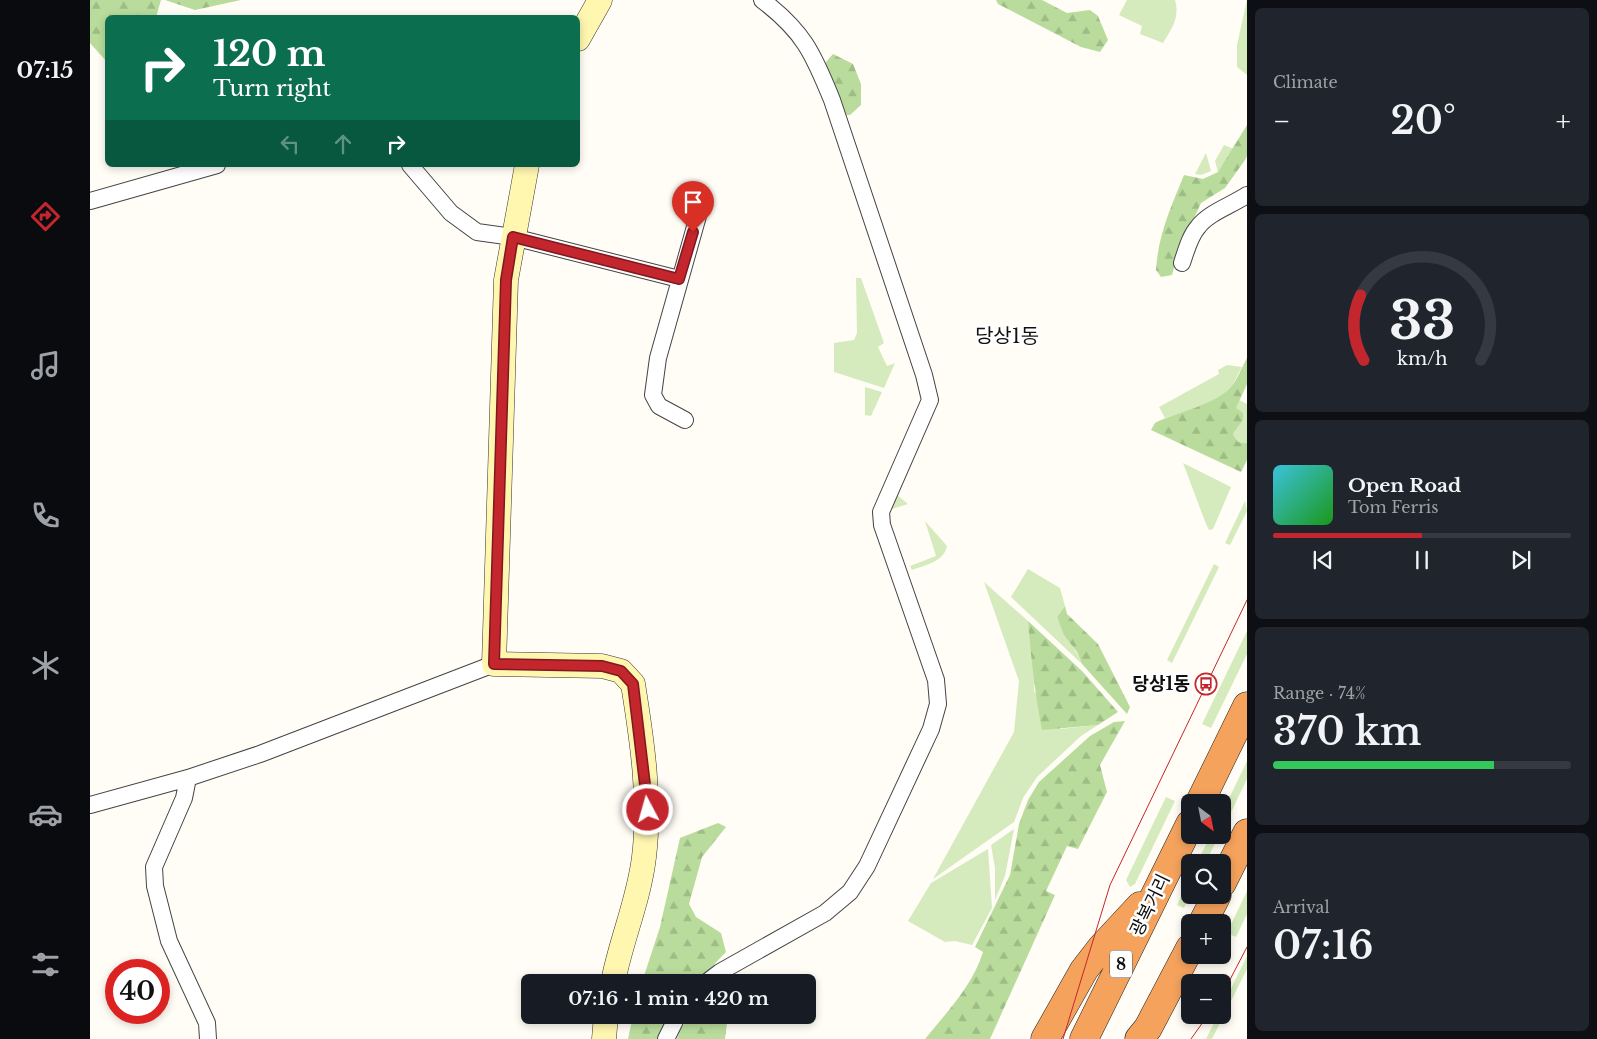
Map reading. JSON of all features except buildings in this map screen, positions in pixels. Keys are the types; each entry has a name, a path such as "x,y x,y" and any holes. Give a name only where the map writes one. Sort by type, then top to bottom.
{"highway":[{"path":"1204,794 1247,706"},
{"path":"1231,865 1247,833"},
{"name":"광복거리","path":"1084,1039 1181,843"},
{"path":"1045,1039 1084,970 1129,917 1158,890"},
{"path":"1146,1035 1182,964"}],"street":[{"path":"580,35 600,0"},
{"path":"717,974 825,913 850,892 867,866 931,729 938,704 936,680 881,518 886,499 924,419 930,400 924,375 832,100 815,60 796,29 762,0"},
{"path":"90,201 210,167"},
{"path":"412,167 451,213 477,232 513,237 679,279"},
{"path":"494,664 506,280 527,167"},
{"path":"1182,263 1197,228 1202,222 1208,216 1229,207 1247,194"},
{"path":"685,420 660,406 653,395 658,358 698,216"},
{"path":"90,805 188,778 352,720 494,664 602,666 621,671 633,684 639,722 647,819 644,858 636,900 614,974"},
{"path":"188,778 184,798 154,868 155,886 169,941 207,1023 208,1039"},
{"path":"604,1039 605,1024"},
{"path":"666,1039 673,1024"}],"green space":[{"path":"90,0 161,0 157,15 105,15 105,60 90,43"},
{"path":"165,0 241,0 195,10"},
{"path":"996,0 1042,0 1067,13 1090,10 1098,16 1108,40 1100,52 1081,47 998,4"},
{"path":"1127,0 1175,0 1176,17 1163,43 1140,34 1142,26 1119,15"},
{"path":"1247,0 1247,75 1237,67 1237,45"},
{"path":"833,54 853,64 861,84 861,105 850,115 842,115 826,74 826,62"},
{"path":"1247,125 1247,156 1245,160 1225,188 1201,203 1177,256 1172,275 1161,277 1156,270 1159,245 1174,198 1184,175 1203,179 1218,172"},
{"path":"1224,145 1234,149 1218,172 1215,161"},
{"path":"1206,153 1211,171 1201,175 1195,174"},
{"path":"856,278 861,278 884,343 878,347 887,366 895,363 884,388 834,372 834,343 854,340 857,333"},
{"path":"1247,358 1247,384 1236,408 1243,413 1243,420 1233,434 1238,442 1247,443 1247,460 1241,472 1151,430 1155,423 1213,400 1230,388"},
{"path":"1227,365 1242,367 1232,386 1223,394 1199,407 1165,418 1159,407 1219,374 1218,370"},
{"path":"865,387 882,392 871,416 865,415"},
{"path":"1239,400 1247,404 1247,443 1238,442 1233,434 1243,420 1235,408"},
{"path":"1183,463 1231,487 1213,529 1209,530 1206,524"},
{"path":"896,494 908,504 889,510"},
{"path":"1245,501 1247,511 1230,545 1225,543"},
{"path":"925,521 947,546 942,556 938,559 912,570 910,566 936,556"},
{"path":"1214,564 1219,567 1172,663 1167,660"},
{"path":"1028,569 1060,588 1065,606 1057,617 1082,664 1011,597"},
{"path":"984,582 1028,621 1035,674 1034,691 1060,729 1098,725 1081,736 1037,777 1023,798 1014,822 933,879 1014,732 1019,681"},
{"path":"1065,606 1067,614 1098,644 1130,707 1127,714 1082,664 1077,652 1064,635 1057,617"},
{"path":"1028,621 1082,671 1118,712 1098,725 1042,730 1037,703"},
{"path":"1247,631 1247,654 1211,728 1202,724"},
{"path":"1125,721 1100,765 1107,792 1078,849 1067,846 1046,891 1055,895 990,1039 925,1039 966,987 979,964 983,952 975,947 1010,875 1019,824 1028,800 1039,782 1090,736 1114,722"},
{"path":"1247,761 1247,779 1231,812 1231,794"},
{"path":"1166,797 1175,801 1135,884 1130,887 1126,880"},
{"path":"718,823 726,827 702,857 689,904 696,917 721,933 726,952 705,974 645,974 660,927 680,838"},
{"path":"1014,829 1005,876 995,900 995,868 991,845"},
{"path":"1206,844 1215,844 1210,854 1201,854"},
{"path":"988,849 992,908 972,945 955,941 945,942 908,921 931,883"},
{"path":"1247,891 1247,914 1236,937 1231,935 1231,925"},
{"path":"1181,897 1181,904 1186,904 1184,908 1177,905"},
{"path":"1247,956 1247,969 1231,1001 1231,989"},
{"path":"631,1024 667,1024 661,1039 628,1039"},
{"path":"684,1024 727,1024 725,1039 677,1039"},
{"path":"1214,1024 1220,1024 1212,1039 1206,1039"}],"tram line":[{"path":"1063,1039 1110,885 1247,600"},
{"path":"1231,978 1247,947"},
{"path":"1191,1039 1202,1024"}],"place":[{"name":"당상1동","path":"1206,684"}],"district":[{"name":"당상1동","path":"1007,336"}],"route":[{"path":"648,810 638,713 633,684 621,671 602,666 494,664 506,280 513,237 679,279 693,232"}]}
